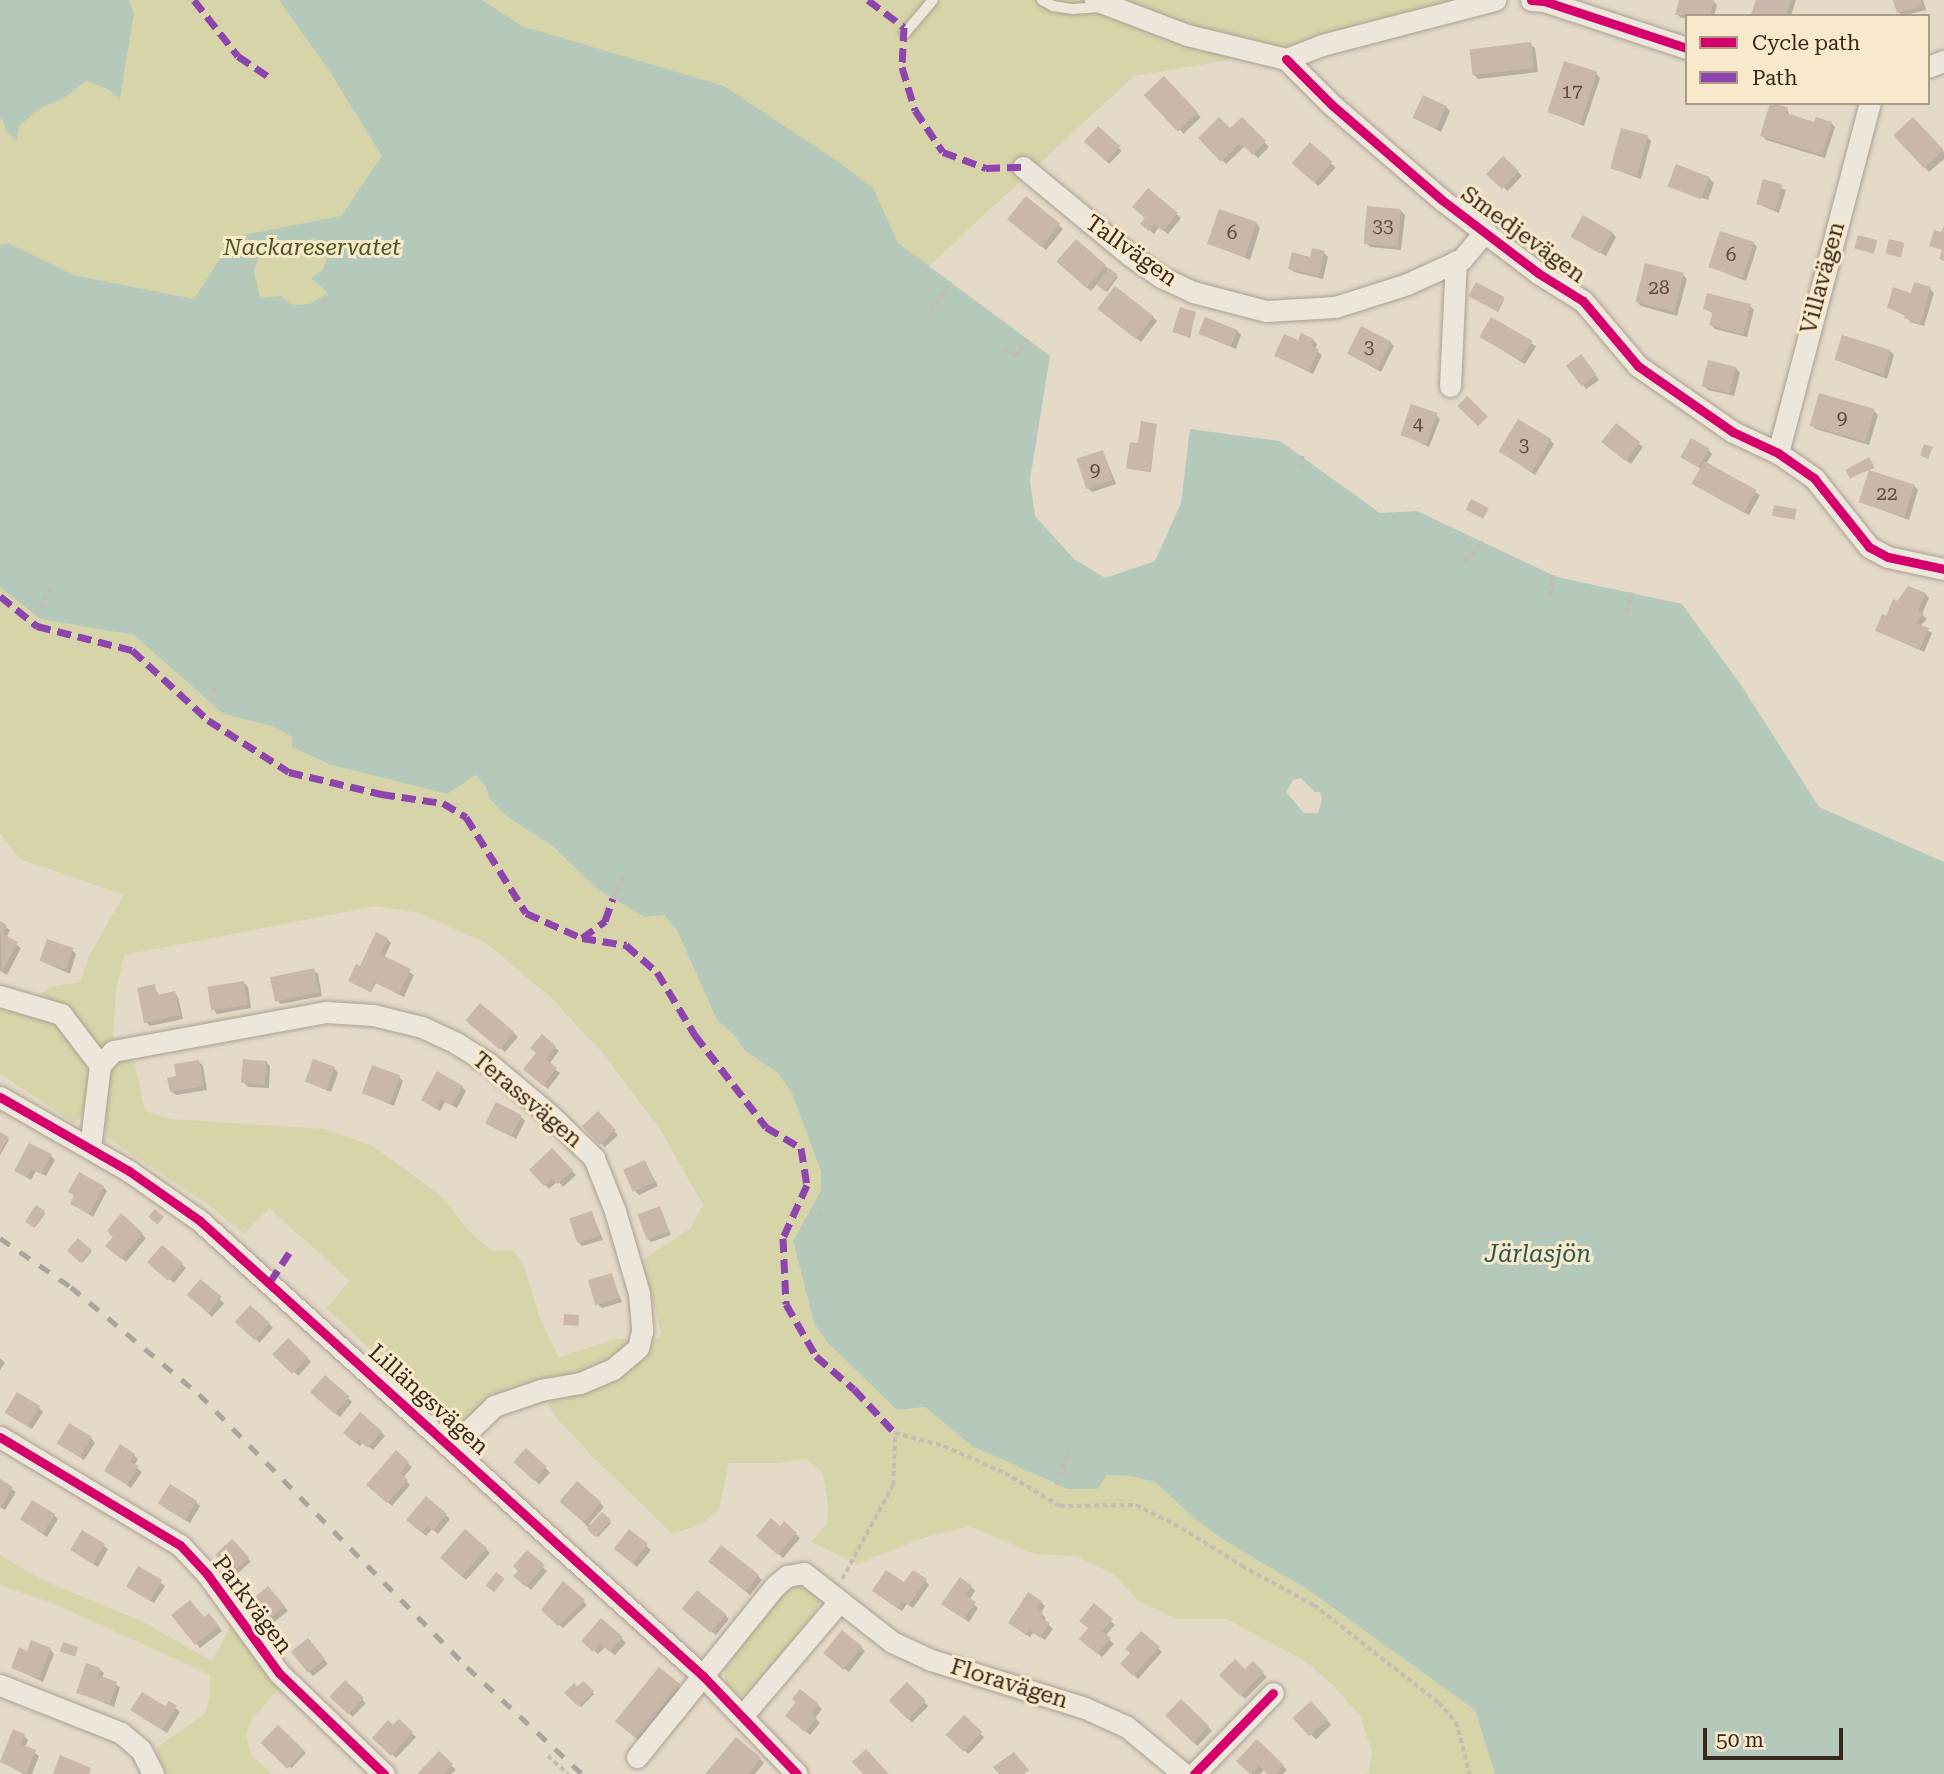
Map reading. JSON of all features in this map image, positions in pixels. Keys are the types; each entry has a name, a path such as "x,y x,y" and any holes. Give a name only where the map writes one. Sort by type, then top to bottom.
{"street":[{"path":"1104,2 1187,35 1286,59 1322,46 1495,0"},
{"path":"1531,0 1544,1 1685,47"},
{"name":"Smedjevägen","path":"1286,59 1342,114 1484,233 1583,302 1638,366 1733,432 1778,453 1814,478 1829,493 1869,547 1888,557 1944,569"},
{"name":"Villavägen","path":"1778,453 1869,105"},
{"name":"Tallvägen","path":"1023,167 1130,257 1161,277 1193,292 1266,311 1335,307 1407,284 1456,261 1484,233"},
{"path":"1450,386 1456,261"},
{"path":"0,996 61,1014 100,1065 90,1148"},
{"name":"Terassvägen","path":"100,1065 113,1051 212,1031 326,1012 373,1015 422,1027 467,1050 550,1115 594,1158 615,1211 639,1293 642,1331 638,1348 613,1368 580,1383 541,1391 494,1406 452,1447"},
{"name":"Lillängsvägen","path":"0,1097 129,1171 199,1220 704,1676 797,1774"},
{"name":"Parkvägen","path":"0,1437 180,1545 207,1574 279,1673 384,1774"},
{"name":"Floravägen","path":"637,1757 775,1586 787,1576 804,1573 892,1642 930,1660 1074,1704 1127,1727 1184,1774"},
{"path":"743,1715 836,1599"},
{"path":"0,1685 121,1733 141,1750 153,1774"},
{"path":"1194,1774 1273,1693"}],"lane":[{"path":"905,33 933,0"},
{"path":"1042,0 1053,6 1073,9 1101,9 1104,2"}],"path":[{"path":"931,310 951,282"},
{"path":"1004,349 1015,357 1027,339"},
{"path":"1301,468 1302,457"},
{"path":"1465,562 1483,542"},
{"path":"1549,595 1553,575"},
{"path":"36,616 50,589"},
{"path":"1626,613 1631,593"},
{"path":"209,700 215,688"},
{"path":"613,898 623,877"},
{"path":"810,1213 822,1216"},
{"path":"836,1599 894,1485 895,1433 944,1446 1005,1473 1060,1506 1136,1504 1314,1605 1439,1703 1456,1723 1470,1774"},
{"path":"1056,1485 1069,1451"},
{"path":"548,1756 568,1774"}],"green space":[{"name":"Nackareservatet","path":"8,0 1459,0 1241,58 1134,76 928,267 0,410 0,26"},
{"path":"0,587 40,619 134,635 222,713 274,727 292,737 476,775 486,787 489,798 506,816 554,847 597,889 664,915 677,930 717,1020 735,1036 745,1051 777,1072 792,1093 821,1174 821,1190 793,1242 814,1323 827,1342 897,1410 925,1407 972,1446 1026,1468 1056,1485 1107,1475 1130,1476 1155,1482 1195,1519 1222,1539 1307,1588 1475,1710 1495,1774 1365,1774 1369,1772 1372,1752 1360,1716 1334,1686 1305,1661 1226,1619 1176,1619 1137,1600 1114,1574 1076,1556 1035,1554 969,1526 920,1539 858,1564 811,1542 827,1523 828,1506 823,1473 806,1459 777,1463 729,1463 719,1509 702,1524 672,1534 592,1456 559,1421 547,1403 463,1421 449,1431 431,1406 326,1308 350,1281 269,1208 244,1234 210,1206 106,1137 104,1127 83,1115 74,1123 0,1074 0,1006 19,1013 50,987 80,982 89,956 124,895 20,859 0,833","holes":["377,906 419,913 486,943 549,996 603,1053 663,1134 703,1205 690,1229 642,1260 661,1333 657,1339 617,1339 558,1357 538,1313 525,1269 514,1250 490,1250 466,1227 440,1195 373,1146 325,1129 171,1119 145,1111 134,1059 121,1060 113,1034 116,991 124,955"]},
{"path":"0,1555 43,1580 143,1622 212,1661 230,1627 266,1663 280,1687 253,1718 246,1734 251,1755 272,1774 164,1774 156,1748 205,1714 210,1697 210,1675 55,1604 0,1585"},
{"path":"797,1585 818,1591 820,1601 816,1610 803,1630 744,1696 736,1694 726,1683 724,1671 731,1658 785,1588"}],"water":[{"path":"0,0 129,0 134,13 120,99 108,89 86,81 65,97 39,109 19,126 17,141 6,131 2,118 0,121"},
{"name":"Järlasjön","path":"279,0 482,0 522,26 724,86 873,188 898,243 1050,356 1030,480 1035,516 1074,559 1105,578 1155,561 1181,503 1190,429 1280,441 1380,513 1417,511 1557,577 1682,604 1741,685 1819,807 1944,862 1944,1774 1495,1774 1475,1710 1307,1589 1222,1539 1195,1519 1155,1482 1130,1476 1107,1475 1097,1489 1068,1489 972,1446 925,1407 897,1410 827,1342 814,1323 793,1241 821,1190 821,1172 792,1093 777,1072 745,1051 735,1036 717,1020 677,930 664,915 645,917 597,889 554,847 506,816 489,798 486,787 476,775 447,794 329,764 292,747 292,737 274,727 222,713 134,635 40,619 0,587 0,245 8,243 73,275 194,299 234,237 341,216 382,156 330,72","holes":["314,238 332,248 322,271 311,278 328,293 309,304 294,305 280,296 260,298 254,271 259,256 248,244 263,241 280,253","1301,778 1315,792 1320,792 1322,800 1318,813 1304,813 1286,792 1293,780"]}],"building":[{"path":"1679,0 1714,0 1710,14 1675,15"},
{"path":"1756,0 1791,0 1787,14 1751,14"},
{"path":"1893,0 1921,0 1923,6 1897,13"},
{"path":"1531,42 1534,68 1473,75 1469,50"},
{"path":"1564,61 1597,72 1581,123 1547,112"},
{"path":"1164,76 1198,113 1178,132 1144,95"},
{"path":"1423,95 1447,106 1436,129 1412,118"},
{"path":"1769,105 1788,107 1786,113 1814,122 1816,117 1832,122 1822,155 1760,136"},
{"path":"1219,117 1230,128 1242,117 1266,141 1253,155 1240,143 1221,162 1198,138"},
{"path":"1913,117 1944,150 1924,168 1893,135"},
{"path":"1098,126 1120,146 1106,162 1084,142"},
{"path":"1621,128 1648,135 1637,176 1610,169"},
{"path":"1310,142 1333,162 1314,183 1292,163"},
{"path":"1503,156 1519,171 1502,189 1486,174"},
{"path":"1676,164 1710,177 1701,199 1667,186"},
{"path":"1763,179 1782,184 1776,209 1756,204"},
{"path":"1148,188 1178,213 1163,231 1154,224 1149,231 1140,224 1145,218 1132,207"},
{"path":"1026,196 1060,224 1041,247 1007,219"},
{"path":"1367,206 1401,209 1398,247 1364,244"},
{"path":"1219,209 1257,222 1245,257 1207,244"},
{"path":"1583,215 1612,232 1600,254 1570,237"},
{"path":"1944,226 1944,261 1939,259 1942,250 1929,246 1934,230 1941,232"},
{"path":"1720,231 1754,242 1742,278 1708,267"},
{"path":"1858,235 1877,240 1874,254 1854,249"},
{"path":"1076,239 1106,265 1087,288 1056,262"},
{"path":"1889,239 1905,243 1901,257 1885,254"},
{"path":"1312,248 1325,251 1319,276 1288,269 1292,252 1310,257"},
{"path":"1645,263 1684,273 1674,311 1635,302"},
{"path":"1109,268 1118,275 1105,291 1096,285"},
{"path":"1476,282 1504,297 1497,311 1468,296"},
{"path":"1914,282 1931,287 1920,324 1904,318 1905,314 1887,308 1893,287 1911,293"},
{"path":"1115,286 1154,316 1136,339 1097,309"},
{"path":"1707,293 1751,304 1743,334 1709,325 1713,312 1703,309"},
{"path":"1180,307 1196,312 1189,337 1172,332"},
{"path":"1205,317 1237,330 1231,347 1198,334"},
{"path":"1491,317 1533,341 1521,361 1480,337"},
{"path":"1361,326 1391,341 1377,369 1347,354"},
{"path":"1301,333 1314,339 1311,346 1319,349 1309,371 1274,356 1284,334 1298,340"},
{"path":"1842,335 1891,350 1883,375 1834,360"},
{"path":"1581,354 1597,375 1581,386 1566,365"},
{"path":"1708,360 1736,367 1730,393 1701,386"},
{"path":"1819,393 1875,409 1865,442 1810,426"},
{"path":"1467,396 1488,416 1478,426 1457,406"},
{"path":"1411,404 1437,413 1427,444 1400,435"},
{"path":"1518,419 1551,439 1532,472 1498,452"},
{"path":"1141,421 1157,424 1150,472 1126,468 1130,442 1138,443"},
{"path":"1616,423 1640,442 1626,461 1601,442"},
{"path":"1691,438 1709,448 1699,467 1680,457"},
{"path":"1924,444 1933,447 1928,459 1920,455"},
{"path":"1103,450 1113,480 1086,489 1076,459"},
{"path":"1869,457 1874,466 1850,479 1845,470"},
{"path":"1704,461 1756,490 1744,513 1691,484"},
{"path":"1869,470 1915,485 1904,517 1858,502"},
{"path":"1471,499 1489,508 1483,519 1466,510"},
{"path":"1774,505 1797,509 1795,520 1772,516"},
{"path":"1908,586 1926,593 1918,611 1924,613 1916,623 1929,628 1920,649 1875,631 1882,614 1886,616 1893,599 1897,601"},
{"path":"0,921 7,925 3,934 18,942 2,972"},
{"path":"376,932 388,938 380,954 411,969 399,994 374,982 370,992 348,981 356,964 360,966"},
{"path":"47,939 73,948 66,970 40,961"},
{"path":"314,968 319,992 275,1002 270,977"},
{"path":"244,981 248,1005 211,1010 207,987"},
{"path":"155,984 157,995 175,991 180,1015 144,1023 137,988"},
{"path":"480,1003 514,1032 500,1050 465,1021"},
{"path":"542,1034 556,1046 546,1059 557,1068 543,1086 523,1069 536,1053 530,1048"},
{"path":"243,1059 267,1061 265,1085 241,1083"},
{"path":"313,1059 335,1067 326,1089 305,1082"},
{"path":"199,1060 204,1086 170,1092 167,1078 176,1076 174,1064"},
{"path":"372,1065 400,1075 390,1103 362,1093"},
{"path":"437,1071 463,1086 452,1105 441,1099 436,1109 421,1100"},
{"path":"496,1102 522,1115 511,1137 485,1123"},
{"path":"598,1111 616,1130 600,1145 582,1126"},
{"path":"0,1132 9,1137 0,1152"},
{"path":"29,1143 52,1154 41,1174 31,1169 27,1177 14,1171"},
{"path":"552,1148 573,1170 558,1184 552,1179 544,1186 529,1170"},
{"path":"645,1160 655,1182 633,1192 623,1170"},
{"path":"79,1172 104,1186 89,1214 70,1204 74,1195 68,1192"},
{"path":"36,1205 45,1211 34,1228 25,1222"},
{"path":"660,1206 669,1231 647,1240 637,1214"},
{"path":"155,1209 164,1217 157,1224 148,1216"},
{"path":"592,1211 600,1236 577,1243 569,1218"},
{"path":"121,1213 143,1233 121,1259 105,1246 113,1237 107,1231"},
{"path":"78,1238 92,1250 80,1263 67,1251"},
{"path":"162,1245 183,1263 168,1281 147,1262"},
{"path":"612,1273 619,1298 595,1305 588,1280"},
{"path":"200,1279 222,1297 209,1313 187,1295"},
{"path":"250,1305 270,1323 255,1340 235,1322"},
{"path":"564,1314 579,1315 578,1326 563,1325"},
{"path":"288,1338 308,1357 292,1374 272,1355"},
{"path":"325,1375 350,1397 335,1414 310,1392"},
{"path":"17,1392 40,1406 28,1426 5,1413"},
{"path":"360,1412 382,1431 368,1448 358,1440 355,1443 343,1433"},
{"path":"69,1423 92,1437 80,1457 57,1444"},
{"path":"120,1444 135,1454 130,1462 139,1466 127,1485 104,1471"},
{"path":"526,1448 547,1467 534,1481 513,1462"},
{"path":"396,1450 409,1462 400,1473 408,1480 387,1503 366,1485"},
{"path":"0,1479 13,1487 0,1508"},
{"path":"577,1481 601,1502 583,1522 559,1501"},
{"path":"170,1484 197,1501 185,1520 158,1504"},
{"path":"426,1496 447,1514 433,1531 427,1526 422,1533 406,1520"},
{"path":"32,1500 55,1514 43,1534 20,1520"},
{"path":"602,1512 611,1520 596,1537 587,1529"},
{"path":"771,1518 780,1526 784,1521 797,1533 778,1555 756,1536"},
{"path":"465,1529 487,1548 462,1577 440,1558"},
{"path":"629,1529 648,1544 633,1563 614,1549"},
{"path":"82,1530 105,1544 93,1564 70,1550"},
{"path":"232,1539 249,1557 232,1573 215,1555"},
{"path":"721,1545 759,1575 746,1591 708,1562"},
{"path":"527,1550 545,1565 526,1587 513,1576 518,1571 513,1566"},
{"path":"138,1566 162,1580 150,1601 126,1587"},
{"path":"886,1570 904,1582 913,1570 927,1579 909,1605 902,1601 897,1608 872,1591"},
{"path":"496,1572 505,1579 494,1592 486,1585"},
{"path":"960,1577 972,1586 965,1595 976,1602 964,1619 941,1604"},
{"path":"563,1581 585,1600 558,1626 541,1610"},
{"path":"268,1586 285,1606 267,1621 250,1601"},
{"path":"697,1590 726,1614 711,1633 682,1608"},
{"path":"1028,1592 1042,1601 1037,1608 1043,1612 1040,1617 1050,1623 1040,1638 1029,1630 1026,1635 1008,1623"},
{"path":"190,1600 204,1617 209,1613 219,1626 195,1645 171,1615"},
{"path":"1094,1603 1113,1619 1102,1631 1111,1638 1097,1654 1079,1639 1088,1628 1079,1621"},
{"path":"601,1618 623,1637 610,1652 600,1644 593,1652 581,1641"},
{"path":"842,1630 862,1646 843,1670 823,1653"},
{"path":"1141,1631 1160,1647 1133,1676 1120,1664 1130,1653 1125,1649"},
{"path":"308,1638 325,1659 308,1673 291,1652"},
{"path":"31,1640 51,1648 39,1679 11,1668 19,1647 27,1651"},
{"path":"63,1642 78,1647 75,1656 60,1652"},
{"path":"1235,1659 1245,1669 1253,1661 1264,1672 1240,1696 1219,1675"},
{"path":"86,1663 100,1668 98,1675 117,1682 110,1704 76,1693"},
{"path":"659,1667 681,1685 637,1739 615,1721"},
{"path":"345,1680 364,1698 348,1715 329,1697"},
{"path":"583,1681 594,1691 579,1707 564,1693 574,1683 577,1687"},
{"path":"907,1682 926,1701 908,1719 889,1700"},
{"path":"800,1689 819,1704 812,1713 817,1718 805,1732 785,1716 796,1702 792,1699"},
{"path":"142,1692 165,1706 169,1701 177,1706 162,1730 130,1710"},
{"path":"1181,1699 1209,1726 1193,1743 1165,1716"},
{"path":"1311,1701 1328,1720 1309,1736 1292,1718"},
{"path":"964,1715 982,1732 964,1752 946,1735"},
{"path":"399,1719 413,1732 391,1756 372,1738 388,1720 393,1725"},
{"path":"278,1725 305,1751 287,1769 261,1743"},
{"path":"13,1729 25,1734 21,1744 36,1750 26,1774 0,1762"},
{"path":"736,1737 761,1758 748,1774 705,1774"},
{"path":"1257,1739 1284,1765 1275,1774 1267,1774 1259,1766 1250,1774 1236,1761"},
{"path":"866,1749 889,1774 863,1774 852,1762"},
{"path":"439,1751 453,1764 443,1774 417,1774"},
{"path":"1014,1752 1029,1770 1024,1774 999,1774 993,1767"},
{"path":"60,1755 91,1768 89,1774 53,1774"}],"railway":[{"path":"0,1238 71,1287 199,1394 467,1667 582,1774"}],"marked path":[{"path":"194,0 238,56 272,79"},
{"path":"868,0 904,27 902,67 915,110 943,152 986,168 1023,167"},
{"path":"0,596 37,626 132,650 208,720 289,772 381,794 443,803 466,817 526,913 582,938 626,945 657,972 695,1035 766,1127 801,1148 807,1185 783,1238 786,1304 816,1356 854,1389 895,1433"},
{"path":"582,938 605,921 613,898"},
{"path":"270,1282 293,1247"}],"cycle path":[{"path":"1531,0 1544,1 1685,47"},
{"path":"1286,59 1332,105 1442,200 1538,273 1583,301 1638,366 1733,432 1778,453 1814,478 1869,547 1888,557 1944,569"},
{"path":"0,1097 129,1171 199,1220 704,1677 797,1774"},
{"path":"0,1437 180,1545 207,1574 279,1673 384,1774"},
{"path":"1194,1774 1273,1693"}]}
